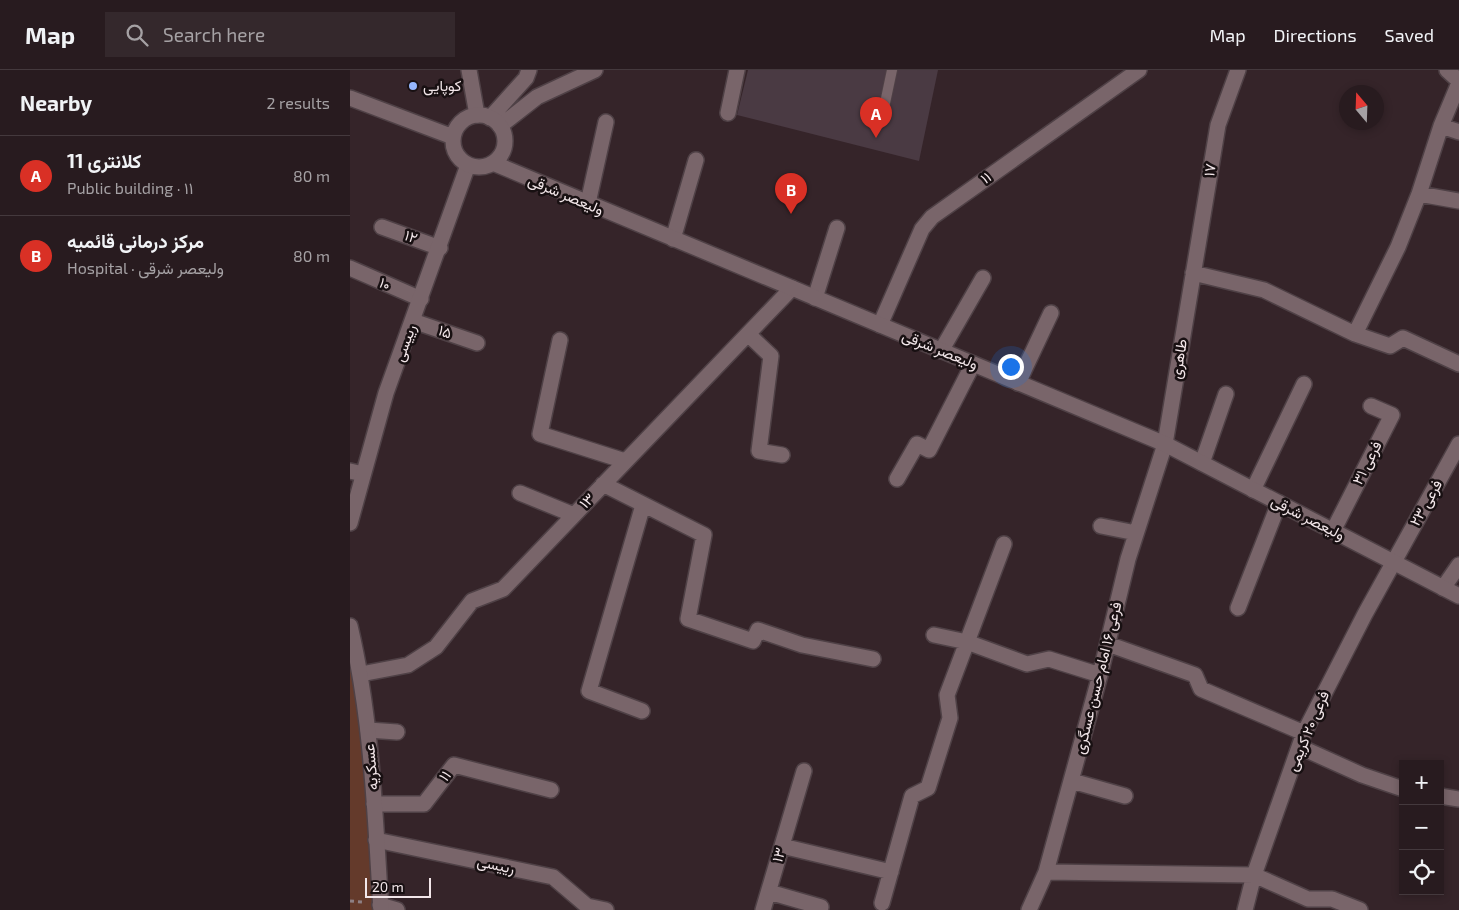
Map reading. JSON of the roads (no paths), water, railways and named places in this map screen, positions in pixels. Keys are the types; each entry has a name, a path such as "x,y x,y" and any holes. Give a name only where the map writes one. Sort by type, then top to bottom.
{"street":[{"path":"469,70 489,120 505,145 501,155 493,163 485,166 468,165 458,157 454,150 453,137 459,124 467,118 489,120 595,70"},
{"path":"489,120 526,78 529,70"},
{"path":"728,113 737,70"},
{"name":"۱۱","path":"880,325 922,229 932,217 1139,70"},
{"name":"۱۷","path":"1193,273 1218,125 1238,70"},
{"path":"1355,334 1398,247 1420,194 1441,126 1459,82 1447,70"},
{"path":"350,98 453,137"},
{"path":"588,204 606,122"},
{"path":"1441,126 1459,132"},
{"path":"673,239 696,160"},
{"name":"ولیعصر شرقی","path":"493,163 1165,444 1459,596"},
{"name":"رییسی","path":"350,523 357,473 440,248 468,165"},
{"path":"1420,194 1459,201"},
{"name":"۱۲","path":"382,227 440,248"},
{"path":"815,298 837,228"},
{"name":"۱۰","path":"350,268 421,300"},
{"path":"1193,273 1264,290 1355,334 1390,346 1403,338 1459,364"},
{"name":"طاهری","path":"1165,444 1193,273"},
{"path":"941,351 983,278"},
{"name":"۱۳","path":"361,674 408,665 436,647 472,601 503,589 792,288"},
{"path":"1018,383 1051,313"},
{"name":"۱۵","path":"413,321 477,343"},
{"path":"748,334 771,356 759,451 782,455"},
{"path":"560,340 540,434 626,462"},
{"path":"898,479 917,444 929,450 973,364"},
{"path":"1253,490 1304,384"},
{"path":"1202,463 1226,394"},
{"name":"فرعی ۳۱","path":"1333,531 1392,414 1371,406"},
{"name":"فرعی ۱۶ امام حسن عسگری","path":"1029,910 1046,872 1100,676 1136,533 1165,444"},
{"name":"فرعی ۲۳","path":"1394,563 1459,444"},
{"path":"603,484 704,535 688,619 753,641 758,630 802,645 873,659"},
{"path":"520,493 574,515"},
{"path":"1238,608 1279,503"},
{"path":"642,711 589,691 643,505"},
{"path":"1101,526 1136,533"},
{"path":"882,904 912,796 928,788 950,718 948,694 1004,544"},
{"name":"فرعی ۲۰ کریمی","path":"1245,910 1254,875 1302,740 1327,686 1394,563"},
{"path":"1443,588 1459,565"},
{"name":"عسکریه","path":"350,626 361,674 368,730 380,907"},
{"path":"934,635 967,642 1026,664 1048,659 1100,676"},
{"path":"1108,644 1195,675 1201,689 1302,740 1362,776 1399,788"},
{"path":"368,730 397,732"},
{"name":"۱۱","path":"374,804 424,804 454,765 551,790"},
{"name":"۱۳","path":"763,910 804,771"},
{"path":"1072,781 1125,796"},
{"path":"1444,797 1459,799"},
{"name":"رییسی","path":"376,840 553,878 587,908 606,910"},
{"path":"782,846 891,872"},
{"path":"1046,872 1254,875 1308,899 1332,899 1360,910"},
{"path":"769,892 821,907"},
{"path":"380,907 397,910"}],"lane":[{"path":"881,122 892,70"}],"place":[{"name":"کوپایی","path":"413,86"},
{"name":"کلانتری 11","path":"876,138"},
{"name":"مرکز درمانی قائمیه","path":"791,214"}]}
